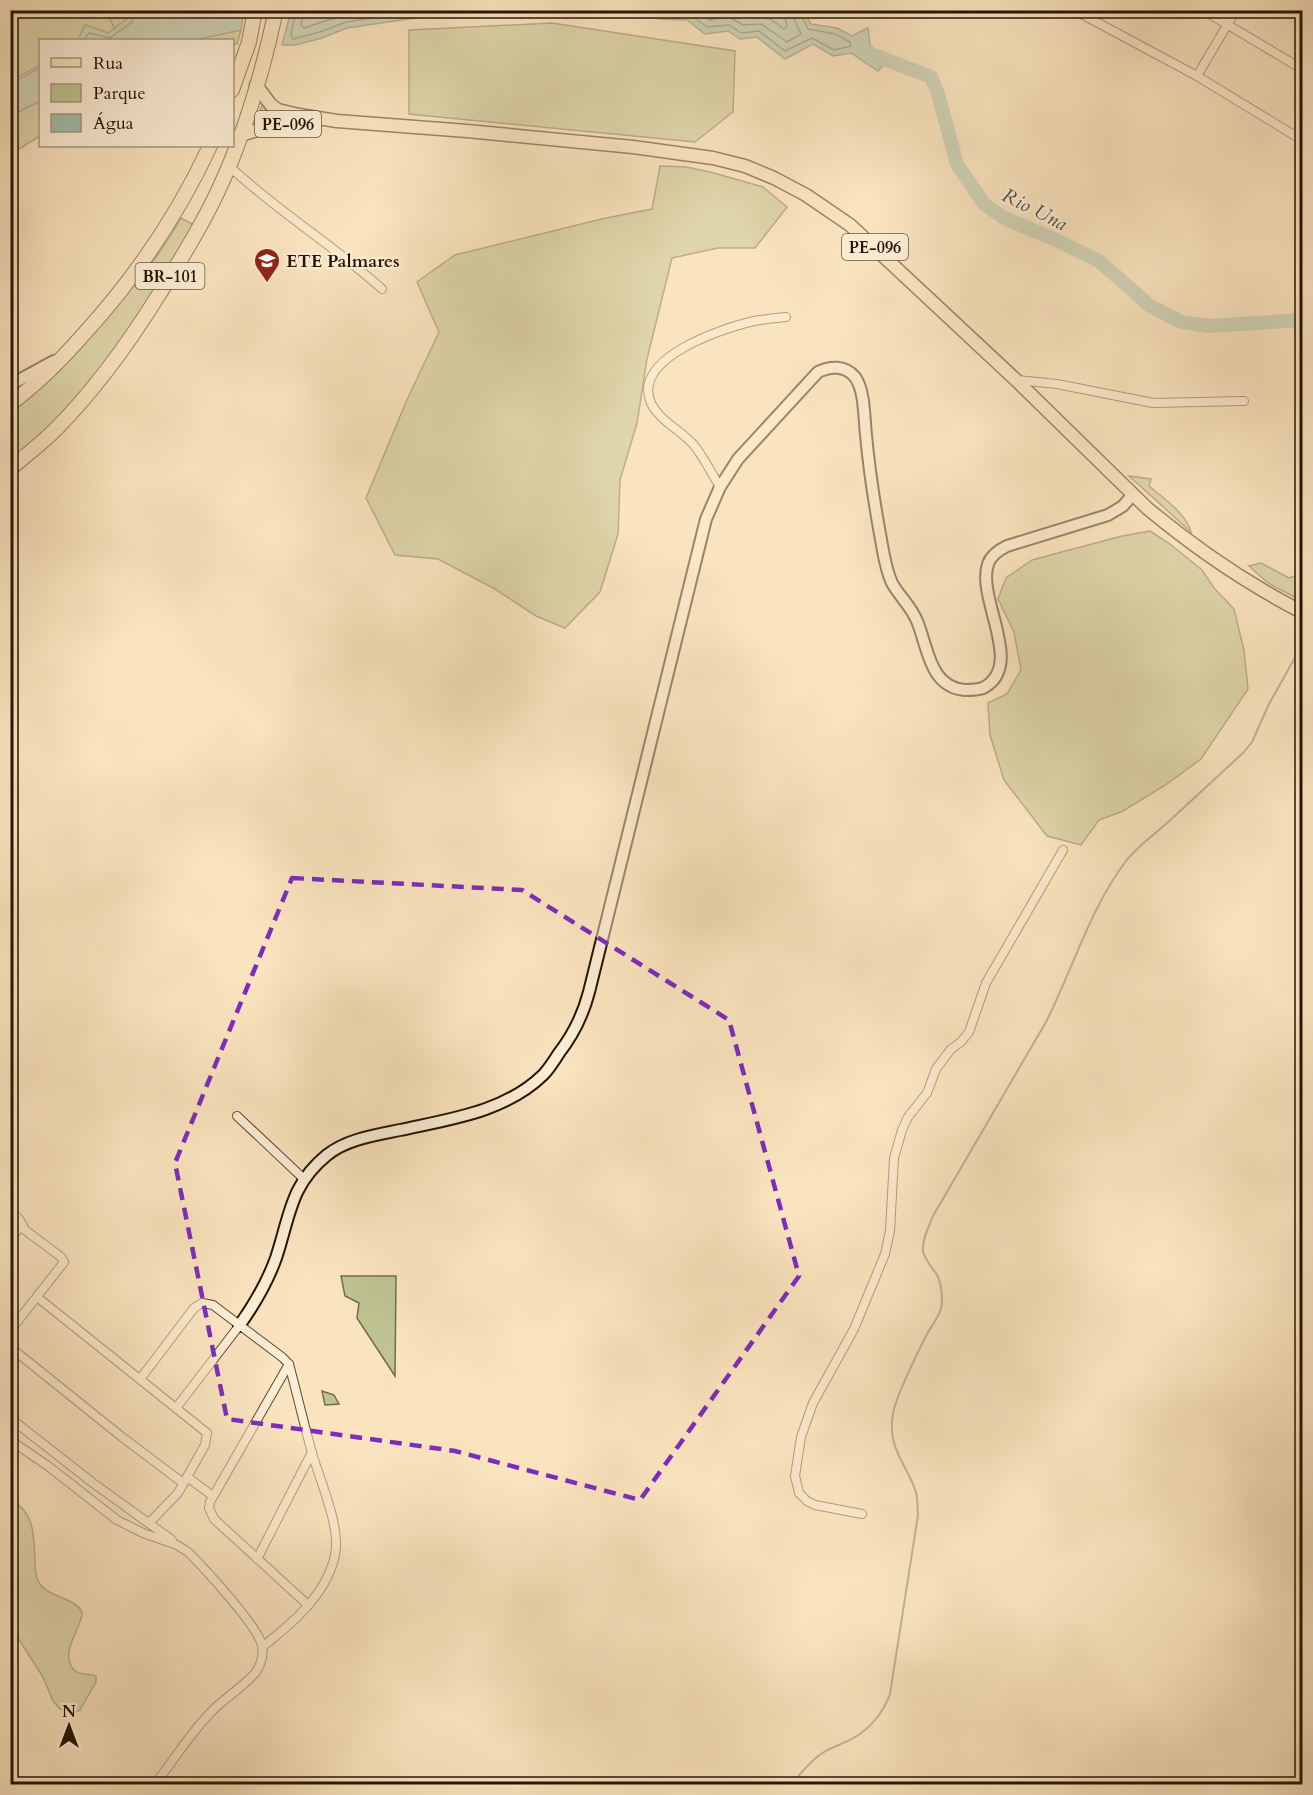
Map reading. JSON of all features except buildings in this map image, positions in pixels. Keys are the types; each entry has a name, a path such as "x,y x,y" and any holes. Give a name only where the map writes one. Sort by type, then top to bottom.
{"highway":[{"path":"234,84 249,42 255,10"},
{"name":"BR-101","path":"10,469 54,431 96,385 131,339 200,226 229,166 240,135 268,46 276,10"},
{"name":"BR-101","path":"10,404 65,356 102,314 154,248 194,179 210,147"}],"main road":[{"name":"PE-096","path":"256,85 264,97 278,110 337,121 633,147 713,158 774,178 806,195 850,225 1170,527 1212,560 1302,612"},
{"name":"PE-096","path":"240,135 272,126 337,121"}],"street":[{"path":"1074,10 1197,76 1302,140"},
{"path":"1203,10 1302,69"},
{"path":"1197,76 1236,10"},
{"path":"229,166 259,193 348,259 382,289"},
{"path":"720,487 693,445 655,410 649,397 649,383 659,365 684,348 734,327 755,321 786,317"},
{"path":"10,385 65,356"},
{"path":"176,1407 239,1326 266,1283 291,1203 304,1179 329,1153 346,1144 369,1137 479,1111 506,1100 521,1093 544,1074 568,1042 584,1011 589,993 706,519 720,487 738,459 818,372 826,368 837,367 852,374 856,379 860,390 876,510 892,583 917,620 934,670 948,686 972,691 982,688 993,679 999,669 1001,659 986,577 988,564 993,556 1007,546 1108,515 1123,506 1133,494"},
{"path":"1016,380 1057,384 1153,403 1244,401"},
{"path":"862,1514 815,1505 799,1493 795,1476 801,1437 813,1403 854,1329 885,1254 890,1231 894,1158 902,1130 908,1117 927,1093 940,1063 969,1032 986,983 1063,850"},
{"path":"237,1116 304,1179"},
{"path":"10,1211 19,1218 25,1230 61,1257 64,1262 10,1331"},
{"path":"10,1239 22,1225"},
{"path":"38,1297 204,1430 207,1437 205,1444 185,1480 173,1500 149,1523"},
{"path":"141,1378 199,1304 208,1303 289,1364 336,1542 336,1553 326,1578 308,1605 262,1647"},
{"path":"10,1347 122,1437 185,1480 213,1496"},
{"path":"289,1364 208,1508 210,1514 308,1605"},
{"path":"10,1418 201,1565 257,1634 262,1647 262,1656 257,1671 198,1726 155,1785"},
{"path":"10,1440 48,1466 117,1520 177,1545"},
{"path":"257,1559 312,1452"}],"highlighted area":[{"path":"292,878 522,890 729,1020 799,1276 640,1500 455,1451 227,1419 175,1163"}],"green space":[{"path":"10,11 128,11 128,18 108,33 85,25 78,39 39,39 39,66 11,80"},
{"path":"552,23 735,51 733,112 695,142 409,114 409,30"},
{"path":"241,30 237,44 234,44 234,39 199,39"},
{"path":"39,102 39,137 11,154 10,116"},
{"path":"262,105 272,114 298,120 255,128"},
{"path":"660,166 687,167 763,187 787,207 755,248 718,248 672,258 647,359 637,423 620,480 618,534 600,592 565,628 536,616 495,589 438,559 395,555 366,498 406,402 439,332 417,282 455,255 652,209"},
{"path":"181,218 205,231 174,284 105,384 63,431 11,478 11,411 80,344 125,296 165,245"},
{"path":"1129,476 1151,479 1149,486 1179,512 1191,532"},
{"path":"1150,531 1202,570 1214,588 1234,609 1244,650 1248,689 1201,759 1167,784 1123,811 1099,820 1081,845 1047,836 1004,780 990,735 988,703 1007,694 1021,670 1014,632 998,599 1006,578 1032,560 1122,536"},
{"path":"1261,563 1289,578 1302,574 1302,601 1268,583 1249,566"},
{"path":"341,1276 396,1276 395,1376 357,1318 359,1303 345,1296"},
{"path":"322,1391 334,1395 339,1404 325,1405"},
{"path":"11,1500 25,1511 32,1526 38,1582 44,1589 73,1603 82,1612 70,1648 70,1663 76,1672 96,1676 96,1682 80,1710 72,1714 63,1712 53,1701 43,1677 11,1627"}],"water":[{"path":"127,10 244,11 241,30 199,39 78,39 85,25 108,33 128,18"},
{"path":"291,10 446,11 443,14 347,28 322,38 295,45 282,45"},
{"path":"605,11 804,11 811,24 837,28 852,36 868,28 870,45 886,61 878,71 851,53 833,56 813,44 785,59 757,37 740,39 728,31 705,34 687,20 659,19 625,12"},
{"path":"39,69 39,102 11,116 11,83"}],"waterway":[{"path":"105,10 115,29"},
{"name":"Rio Una","path":"869,53 931,77 938,94 957,164 984,204 1004,218 1099,261 1149,305 1181,322 1209,326 1302,320"},
{"path":"791,1784 821,1754 851,1739 872,1724 881,1713 890,1694 918,1515 916,1492 895,1446 893,1414 913,1362 942,1306 937,1275 923,1251 925,1237 933,1216 1046,1022 1092,920 1113,880 1135,851 1244,752 1252,742 1269,704 1302,645"}],"place":[{"name":"ETE Palmares","path":"267,284"}]}
